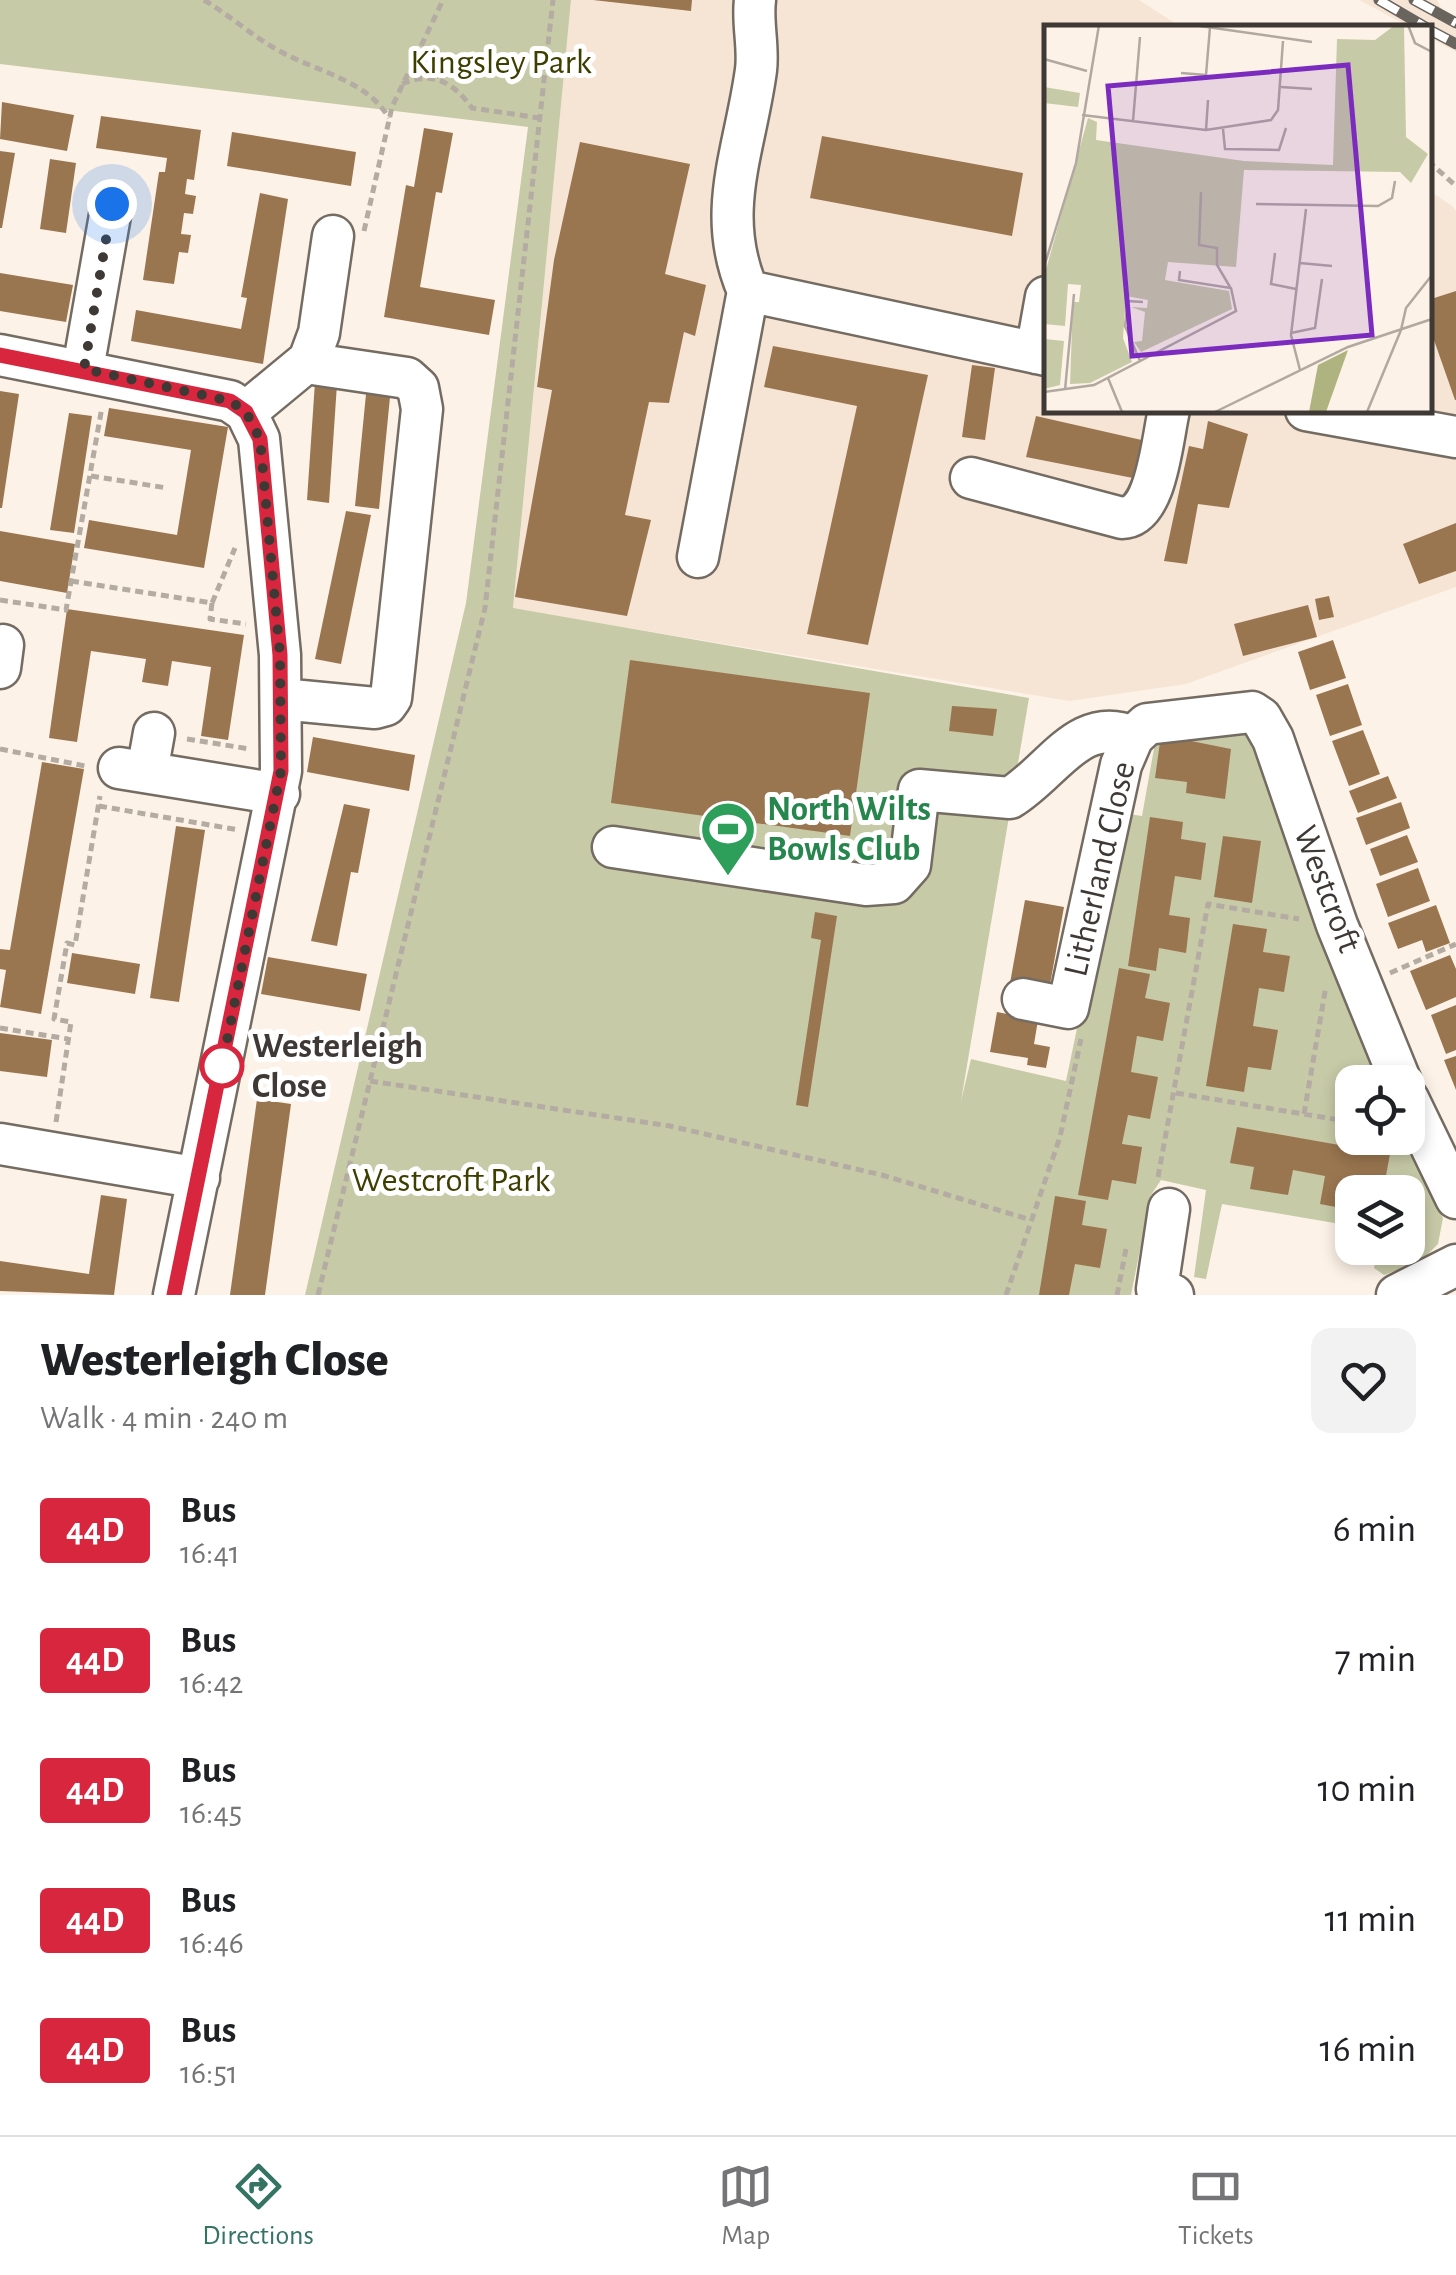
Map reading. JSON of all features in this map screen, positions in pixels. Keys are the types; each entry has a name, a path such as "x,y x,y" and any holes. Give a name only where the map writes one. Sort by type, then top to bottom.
{"street":[{"path":"698,557 748,291 734,258 729,224 757,65 755,0"},
{"path":"96,372 112,204"},
{"path":"319,364 319,333 333,236"},
{"path":"748,291 1041,354 1044,320"},
{"path":"0,355 230,401 246,412 260,439 281,699 278,794 174,1295"},
{"path":"246,412 319,364 406,378 418,388 422,409 398,658 386,706 281,699"},
{"path":"971,478 1122,518 1136,517 1148,504 1169,412"},
{"path":"1325,412 1409,421 1456,438"},
{"name":"Litherland Close","path":"1023,999 1068,1008 1121,765 1133,737 1151,723 1240,711"},
{"name":"Westcroft","path":"1240,711 1262,718 1270,731 1337,925 1346,982 1392,1065"},
{"path":"613,847 866,884 894,884 910,865 919,790 1010,798 1093,731 1111,729 1133,737"},
{"path":"114,774 154,733"},
{"path":"114,774 278,794"},
{"path":"1425,1133 1456,1198"},
{"path":"0,1144 198,1178"},
{"path":"1160,1200 1157,1289 1173,1295"},
{"path":"1397,1295 1456,1265"}],"path":[{"path":"204,0 273,48 363,88 378,99 389,118"},
{"path":"333,236 367,230 389,118 400,86 443,0"},
{"path":"318,1295 486,608 553,0"},
{"path":"400,86 413,79 437,78 457,87 472,108 540,118"},
{"path":"1431,164 1456,186"},
{"path":"0,600 66,610 90,476 96,372"},
{"path":"90,476 167,488"},
{"path":"242,530 212,603 210,618 258,626"},
{"path":"71,582 212,603"},
{"path":"154,733 245,750 259,744"},
{"path":"0,749 114,774 98,806 75,945 66,944 54,1019 71,1022 52,1153"},
{"path":"98,806 271,835"},
{"path":"1160,1200 1158,1180 1208,904 1337,925"},
{"path":"1304,1114 1346,982 1456,944"},
{"path":"0,1028 68,1040"},
{"path":"370,1081 670,1126 882,1174 1028,1219"},
{"path":"1176,1093 1335,1119"},
{"path":"1117,1295 1127,1246"}],"shaded area":[{"path":"571,0 1139,0 1178,25 1044,25 1044,412 1431,412 1431,191 1456,211 1456,587 1186,684 1069,701 513,609"},
{"path":"1359,0 1437,0 1442,10 1456,17 1456,52 1431,38 1431,25 1406,25"}],"green space":[{"path":"0,0 571,0 513,608 1029,698 961,1101 971,1059 1066,1081 1122,813 1142,816 1155,743 1237,727 1252,736 1384,1065 1335,1065 1335,1155 1415,1155 1424,1175 1335,1175 1335,1223 1222,1204 1206,1279 1194,1277 1206,1190 1161,1180 1151,1195 1131,1295 305,1295 466,603 528,127 0,64"},
{"path":"1425,1177 1443,1218 1438,1244 1425,1257"},
{"path":"1375,1265 1412,1265 1384,1275"}],"building":[{"path":"593,0 692,0 691,11"},
{"path":"2,102 74,115 67,151 0,139"},
{"path":"101,116 201,130 194,180 187,179 185,194 196,196 193,214 184,213 181,234 191,235 188,253 179,252 174,284 143,280 159,172 165,172 167,158 96,148"},
{"path":"424,128 453,133 442,193 436,192 420,287 495,300 489,335 384,317 406,185 414,187"},
{"path":"232,132 356,152 351,186 227,166"},
{"path":"822,136 1023,173 1012,236 810,198"},
{"path":"580,142 690,164 665,274 706,285 695,336 684,332 669,403 649,402 625,515 651,520 627,616 515,597 552,390 537,387 554,260"},
{"path":"0,151 15,153 2,228 0,228"},
{"path":"50,159 76,163 66,233 40,229"},
{"path":"260,193 288,199 263,364 131,341 136,310 241,329 247,298 241,297"},
{"path":"0,273 73,285 66,322 0,311"},
{"path":"1456,291 1456,400 1431,332 1431,299"},
{"path":"773,346 928,375 868,645 807,634 857,406 764,387"},
{"path":"972,365 995,368 985,440 962,437"},
{"path":"315,382 337,384 329,503 307,500"},
{"path":"367,384 391,387 379,509 355,506"},
{"path":"0,391 19,394 2,508 0,508"},
{"path":"109,408 228,427 204,568 84,548 89,520 177,535 191,450 104,436"},
{"path":"69,413 92,416 74,533 50,530"},
{"path":"1036,416 1146,441 1138,479 1026,457"},
{"path":"1208,421 1248,434 1229,508 1198,504 1187,564 1164,561 1189,446 1203,449"},
{"path":"346,511 371,515 341,664 315,659"},
{"path":"1456,523 1456,571 1419,584 1403,544"},
{"path":"0,531 75,544 67,593 0,581"},
{"path":"1329,596 1334,617 1319,620 1315,599"},
{"path":"1308,605 1317,637 1243,656 1234,624"},
{"path":"67,609 244,635 228,740 201,736 211,667 172,661 168,686 142,682 146,659 91,651 77,742 49,738"},
{"path":"1333,640 1346,678 1310,690 1298,652"},
{"path":"630,660 870,693 850,836 611,803"},
{"path":"1348,684 1362,725 1330,736 1316,695"},
{"path":"952,706 997,709 993,736 949,731"},
{"path":"1363,730 1380,774 1349,786 1332,741"},
{"path":"1161,735 1231,749 1225,799 1186,793 1187,782 1155,778"},
{"path":"313,737 415,755 409,791 307,772"},
{"path":"42,762 84,769 41,1014 0,1007 6,970 0,969 0,949 10,950"},
{"path":"1388,776 1397,798 1358,813 1349,791"},
{"path":"1401,802 1410,828 1366,845 1356,818"},
{"path":"344,804 370,809 358,873 351,872 337,946 311,941"},
{"path":"1150,817 1183,822 1181,839 1206,843 1201,880 1175,876 1169,915 1190,918 1186,953 1159,948 1156,971 1128,966"},
{"path":"176,826 205,830 179,1002 150,998"},
{"path":"1407,835 1418,862 1380,876 1370,849"},
{"path":"1223,836 1261,841 1252,903 1214,897"},
{"path":"1418,868 1430,901 1388,917 1376,884"},
{"path":"1025,900 1064,907 1049,990 1010,983"},
{"path":"1436,905 1450,943 1426,952 1422,940 1398,949 1388,923"},
{"path":"815,912 837,916 808,1107 796,1105 821,940 811,938"},
{"path":"1233,924 1267,929 1263,952 1290,956 1284,992 1259,988 1253,1026 1278,1030 1271,1070 1248,1067 1244,1092 1206,1086"},
{"path":"72,953 140,964 135,994 67,983"},
{"path":"1450,955 1456,969 1456,997 1426,1010 1410,971"},
{"path":"268,957 367,974 360,1011 261,994"},
{"path":"1119,968 1150,974 1145,998 1170,1003 1163,1041 1137,1036 1131,1072 1158,1077 1150,1119 1128,1115 1122,1144 1142,1147 1136,1184 1112,1180 1108,1200 1078,1195"},
{"path":"1456,1005 1456,1050 1446,1054 1431,1015"},
{"path":"997,1012 1038,1020 1034,1044 1050,1047 1046,1068 1027,1065 1028,1058 990,1052"},
{"path":"0,1033 52,1040 47,1077 0,1071"},
{"path":"1456,1056 1456,1090 1444,1060"},
{"path":"257,1099 291,1104 265,1295 230,1295"},
{"path":"1237,1127 1335,1144 1335,1155 1390,1155 1386,1175 1335,1175 1335,1207 1320,1204 1325,1176 1293,1170 1288,1195 1250,1189 1254,1167 1230,1163"},
{"path":"101,1195 127,1199 114,1295 0,1291 0,1261 89,1274"},
{"path":"1055,1196 1086,1201 1082,1225 1107,1229 1100,1268 1075,1264 1069,1295 1039,1295"}],"railway":[{"path":"1379,0 1422,25"},
{"path":"1414,0 1456,23"},
{"path":"1431,31 1456,44"}],"bus line":[{"name":"44D","path":"0,355 230,401 246,412 260,439 280,655 281,771 174,1295"}],"place":[{"name":"North Wilts Bowls Club","path":"728,878"},
{"name":"Westerleigh Close","path":"222,1066"}],"route":[{"path":"112,204 84,369 230,401 246,412 260,439 280,655 281,771 222,1066"}],"park label":[{"name":"Kingsley Park","path":"501,62"},
{"name":"Westcroft Park","path":"451,1180"}]}
